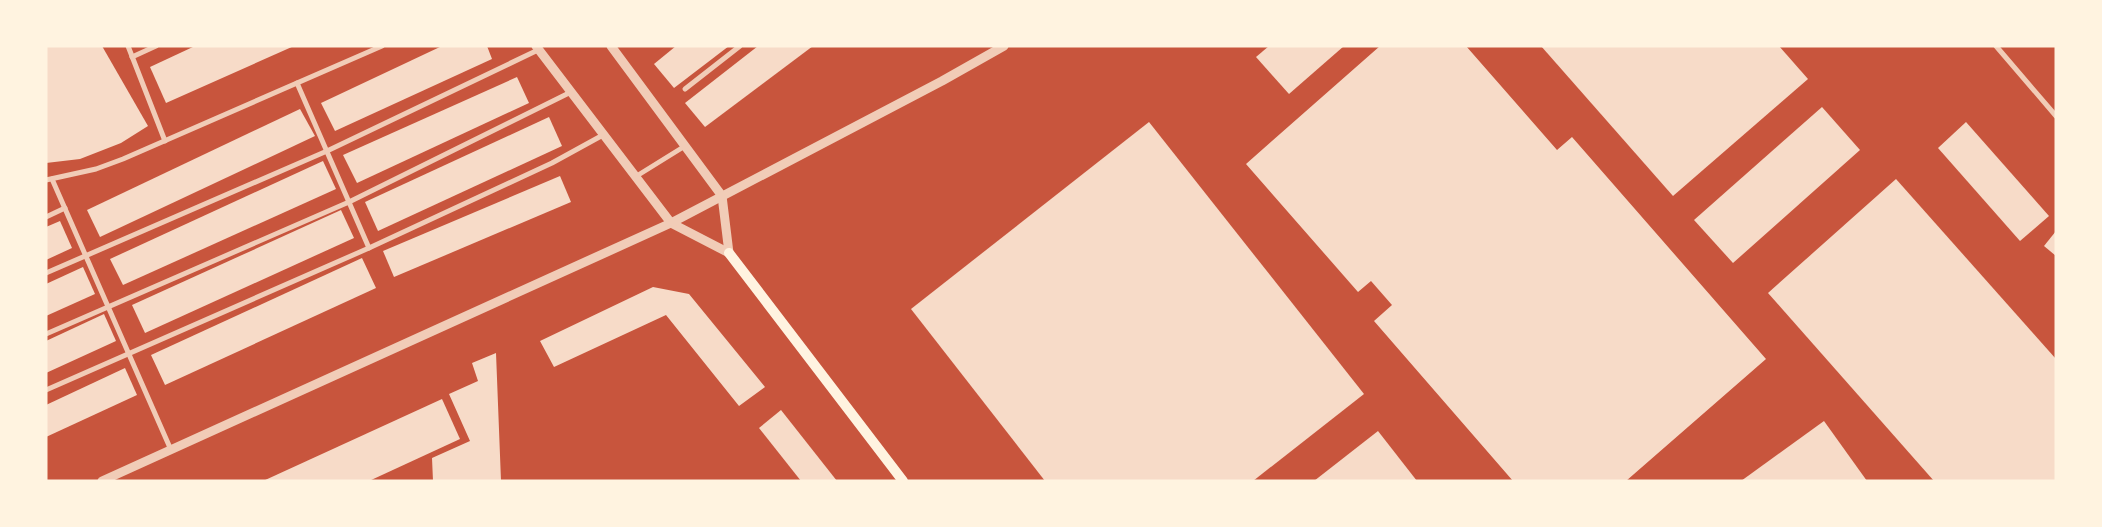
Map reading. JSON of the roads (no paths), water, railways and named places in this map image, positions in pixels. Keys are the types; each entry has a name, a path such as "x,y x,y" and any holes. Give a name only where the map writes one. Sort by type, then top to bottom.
{"main road":[{"path":"729,252 903,481"}],"street":[{"path":"128,46 165,140"},
{"path":"132,57 156,46"},
{"path":"171,450 86,254 65,208 49,179 96,169 382,46"},
{"path":"611,46 722,196 729,252"},
{"path":"685,89 740,46"},
{"path":"102,481 671,224 1004,46"},
{"path":"1996,46 2056,116"},
{"path":"46,273 327,151 537,48 671,224 729,252"},
{"path":"297,83 369,248"},
{"path":"46,334 349,202 571,92"},
{"path":"46,390 369,248 552,163 603,134"},
{"path":"636,177 685,146"},
{"path":"46,217 65,208"}]}
